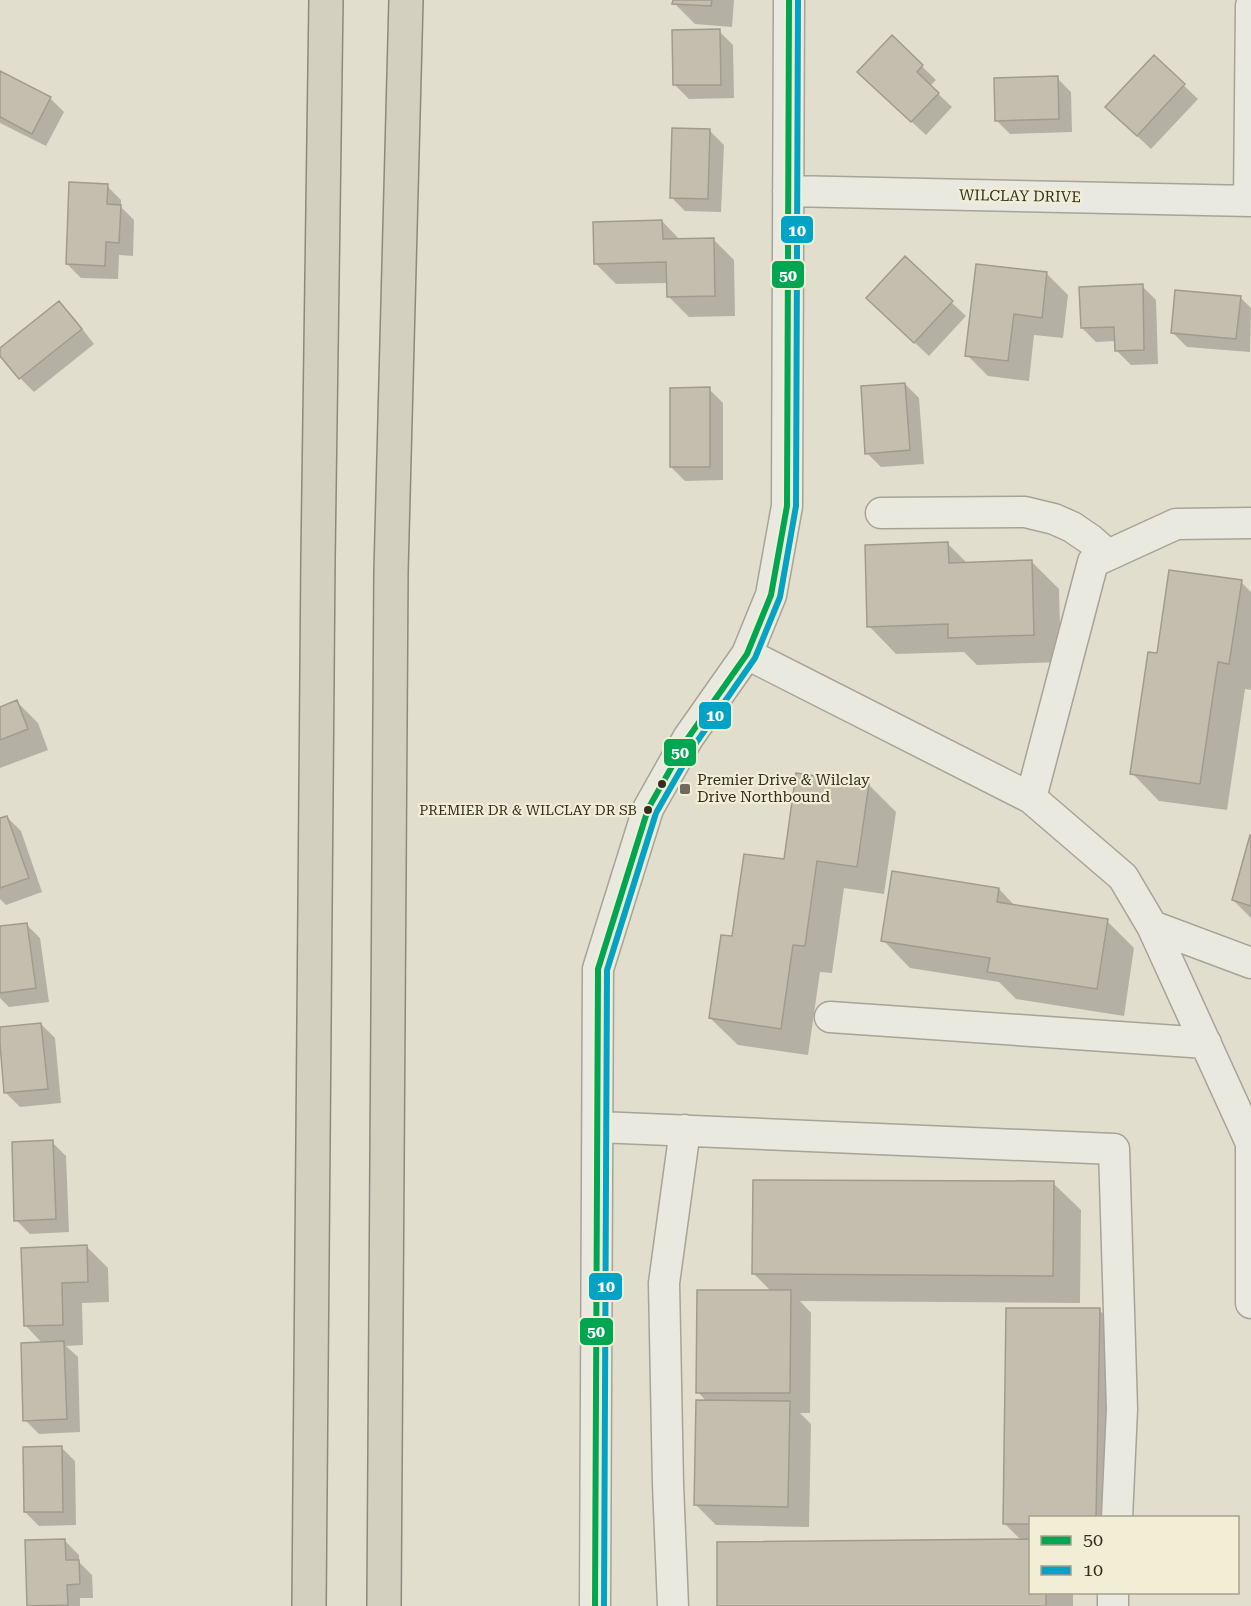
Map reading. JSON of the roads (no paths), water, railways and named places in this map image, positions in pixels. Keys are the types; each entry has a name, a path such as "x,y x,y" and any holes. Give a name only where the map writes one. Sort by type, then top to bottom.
{"highway":[{"path":"309,1606 326,0"},
{"path":"384,1606 391,572 406,0"}],"street":[{"path":"595,1606 598,969 648,809 688,738 747,654 771,595 787,506 789,0"},
{"path":"1250,201 1251,6"},
{"name":"WILCLAY DRIVE","path":"788,191 1250,201"},
{"path":"881,513 1025,512 1054,519 1072,527 1108,555"},
{"path":"1031,798 1093,562 1176,524 1251,523"},
{"path":"747,654 1031,798 1123,877 1152,926 1251,1143 1251,1303"},
{"path":"1152,926 1251,963"},
{"path":"830,1017 1206,1043"},
{"path":"598,1126 1114,1149 1122,1409 1117,1516"},
{"path":"674,1606 668,1484 664,1283 685,1130"}],"place":[{"name":"Premier Drive & Wilclay Drive Northbound","path":"685,789"},
{"name":"PREMIER DR & WILCLAY DR SB","path":"648,810"}]}
